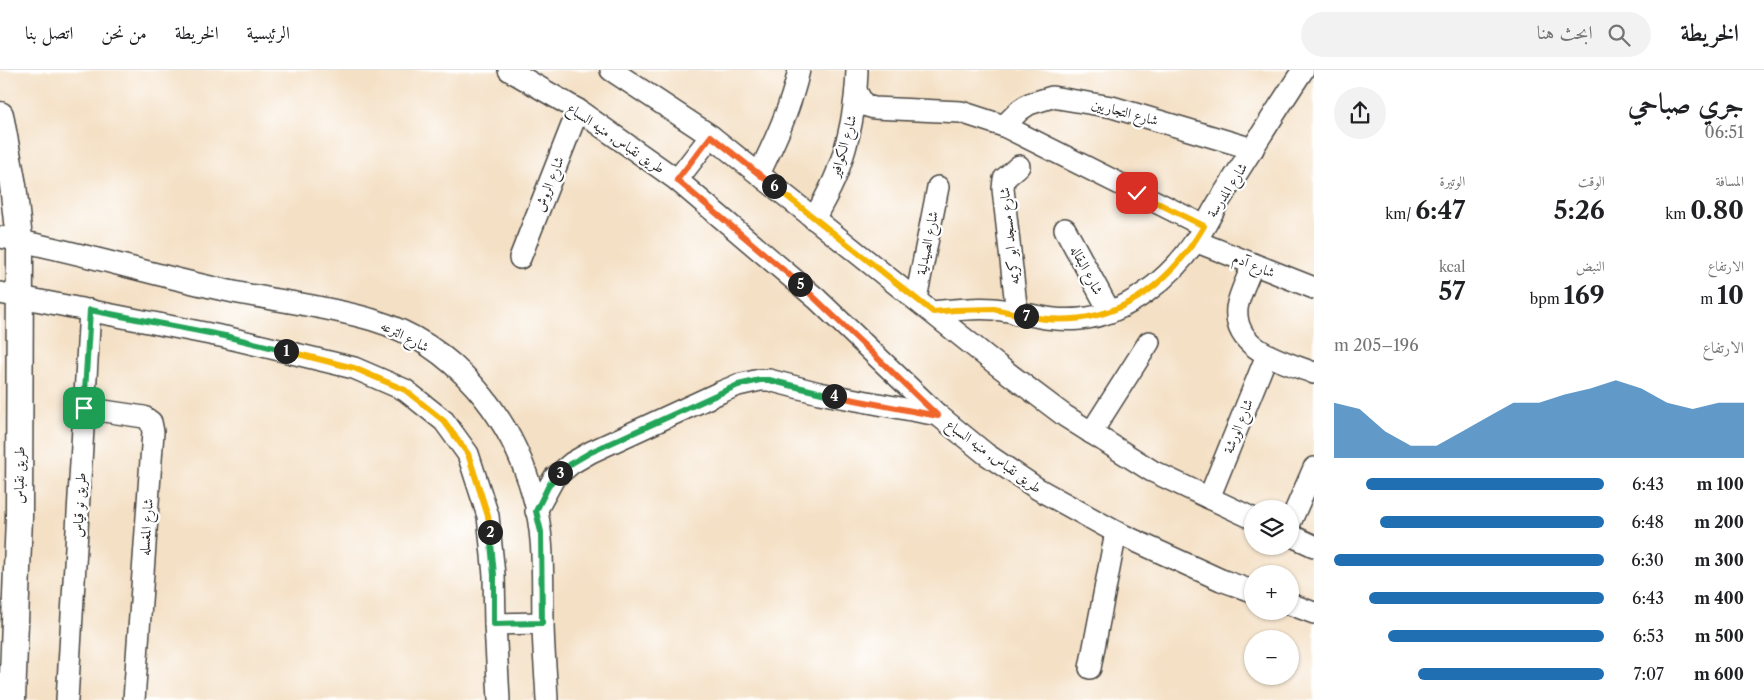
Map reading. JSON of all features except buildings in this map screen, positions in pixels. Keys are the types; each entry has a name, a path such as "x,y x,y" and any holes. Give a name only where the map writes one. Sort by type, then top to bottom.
{"street":[{"name":"طريق نقباس, منيه السباع","path":"509,70 578,110 677,180 817,299 938,416 986,454 1038,489 1116,532 1221,580 1244,588"},
{"path":"611,70 711,136 996,364 1065,416 1152,472 1244,514"},
{"path":"759,174 787,111 799,70"},
{"name":"شارع الكوافير","path":"814,219 837,174 847,142 856,91 857,70"},
{"name":"شارع المدرسة","path":"933,312 994,309 1058,320 1082,319 1110,312 1128,304 1149,290 1165,276 1200,234 1304,70"},
{"name":"شارع آدم","path":"856,91 864,105 874,108 961,112 1004,126 1253,264 1314,288"},
{"name":"شارع التجاريين","path":"1004,126 1029,104 1052,97 1112,107 1253,149"},
{"name":"شارع الروش","path":"520,258 578,110"},
{"name":"طريق نقباس","path":"0,115 13,185 19,517 12,700"},
{"path":"677,180 711,136"},
{"name":"شارع مسجد ابو كريمه","path":"1017,314 1002,190 1004,179 1019,166"},
{"name":"شارع الصيدلية","path":"916,299 938,186"},
{"name":"شارع البقاله","path":"1065,229 1110,312"},
{"name":"شارع الترعه","path":"13,242 229,291 333,310 374,320 404,332 454,365 479,389 500,418 519,454 533,495 541,532 536,623 548,700"},
{"path":"1253,264 1237,307 1239,327 1250,344 1267,355 1314,373"},
{"path":"14,290 90,310 225,336 354,368 405,390 444,421 468,454 488,516 501,624 499,700"},
{"name":"طريق نو قياس","path":"67,700 90,310"},
{"path":"1091,433 1149,342"},
{"name":"شارع الورشة","path":"1209,498 1267,355"},
{"path":"536,511 554,478 572,463 712,396 747,383 769,380 819,393 938,416"},
{"name":"شارع المغسله","path":"84,408 144,417 151,422 153,432 134,700"},
{"path":"1299,502 1314,468"},
{"path":"1090,668 1116,532"},
{"path":"1299,539 1314,546"},
{"path":"1299,607 1314,613"},
{"path":"501,624 536,623"}],"route":[{"path":"84,408 90,310 225,336 354,368 405,390 444,421 468,454 488,516 494,575 494,624 542,623 541,532 536,511 554,478 572,463 591,452 721,392 738,385 760,380 769,380 819,393 938,416 817,299 677,180 711,136 933,312 994,309 1036,318 1058,320 1082,319 1110,312 1128,304 1149,290 1165,276 1195,241 1204,226 1137,193"}]}
